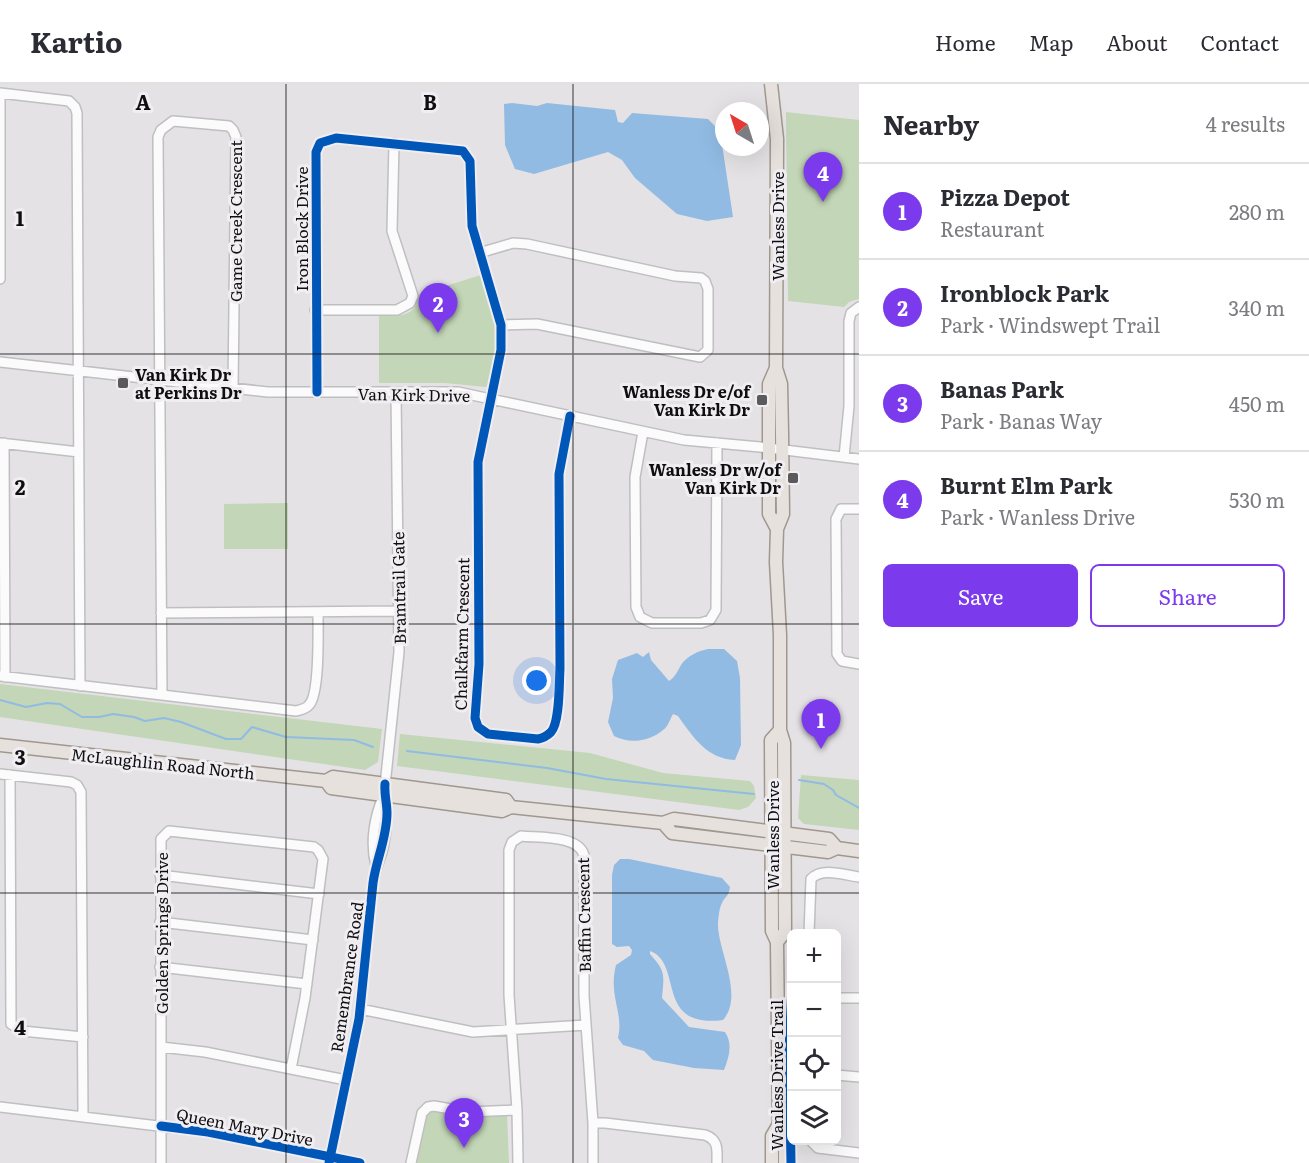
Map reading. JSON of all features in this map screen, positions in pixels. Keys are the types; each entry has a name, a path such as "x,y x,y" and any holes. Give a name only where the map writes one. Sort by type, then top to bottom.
{"main road":[{"name":"Wanless Drive","path":"771,84 777,139 776,368 781,384 783,514 777,529 780,730 784,743 785,932 777,942"},
{"name":"Wanless Drive","path":"776,368 769,384 769,513 777,529"},
{"name":"Wanless Drive","path":"780,730 771,740 772,931 777,942 779,1124 785,1135 785,1163"},
{"name":"McLaughlin Road North","path":"0,745 326,781 333,777 385,790 506,800 511,807 663,823 674,819 829,838 837,848"},
{"name":"McLaughlin Road North","path":"663,823 672,833 828,852 837,848 859,851"},
{"name":"Wanless Drive","path":"772,1163 772,1136 779,1124"}],"street":[{"path":"0,279 0,93 69,101 76,110 81,686"},
{"name":"Game Creek Crescent","path":"160,381 158,137 161,130 173,121 229,126 236,137 233,389"},
{"name":"Iron Block Drive","path":"317,392 316,152 320,143 336,138 458,150 469,157 471,168 470,215 501,325 501,350 491,398"},
{"path":"315,310 397,310 410,303 413,296 392,231 394,143"},
{"path":"479,253 513,243 527,244 675,276 697,277 705,281 708,289 708,350 700,357 537,324 501,325"},
{"path":"844,457 854,383 850,317 852,311 859,307"},
{"name":"Van Kirk Drive","path":"0,362 268,392 458,392 684,440 859,459"},
{"path":"160,381 162,695"},
{"name":"Bramtrail Gate","path":"385,790 398,668 396,392"},
{"name":"Chalkfarm Crescent","path":"491,398 478,462 479,664 475,718 481,730 488,734 538,739 550,734 555,726 560,669 559,474 570,416"},
{"path":"643,432 634,477 636,607 640,617 652,623 701,623 710,620 717,610 717,443"},
{"path":"79,452 2,443 2,677 296,711 309,706 313,699 318,659 318,612"},
{"path":"859,509 841,509 836,519 837,654 842,661 859,664"},
{"path":"161,613 399,611"},
{"path":"83,1037 22,1031 11,1024 5,774 70,782 77,785 81,792 83,1037 83,1117"},
{"name":"Remembrance Road","path":"330,1160 360,1009 376,866 372,851 377,811 385,790"},
{"name":"Golden Springs Drive","path":"161,1163 160,838 164,833 172,830 314,847 323,859 307,984 291,1069"},
{"name":"Baffin Crescent","path":"518,1163 517,1110 509,995 509,850 512,842 521,836 571,841 579,845 583,851 586,1025 593,1123 593,1163"},
{"path":"809,929 811,879 814,875 822,872 859,877"},
{"path":"160,875 319,894"},
{"path":"160,922 313,940"},
{"path":"160,967 307,984"},
{"path":"841,998 859,998"},
{"path":"360,1009 473,1032 586,1025"},
{"path":"161,1047 205,1052 346,1080"},
{"path":"841,1075 859,1077"},
{"name":"Queen Mary Drive","path":"0,1107 208,1132 330,1160 360,1163"},
{"path":"411,1163 422,1113 428,1107 468,1112 517,1110"},
{"path":"593,1123 705,1135 711,1137 716,1143 717,1163"},
{"path":"812,1145 818,1148 859,1153"}],"green space":[{"path":"786,112 859,120 859,299 849,302 844,307 788,301"},
{"path":"481,275 498,334 495,365 487,386 445,383 379,383 379,316 410,312 414,308 417,295"},
{"path":"288,503 288,549 224,549 224,504"},
{"path":"0,684 382,729 378,762 365,770 0,717"},
{"path":"400,734 590,753 663,773 750,781 754,786 756,798 748,807 739,810 397,766"},
{"path":"801,775 859,780 859,830 804,824 798,818"},
{"path":"430,1112 466,1116 507,1115 509,1163 417,1163 425,1117"}],"water":[{"path":"547,103 615,110 618,122 623,123 632,113 708,119 715,126 715,156 724,156 733,217 707,221 677,214 635,178 622,160 608,152 534,174 515,169 505,145 504,104 537,106"},
{"path":"708,649 724,649 737,661 740,678 741,745 735,760 716,756 702,746 678,716 673,714 665,729 652,737 632,741 614,736 608,722 613,698 612,679 618,660 637,653 643,657 649,652 651,660 669,681 686,659"},
{"path":"620,859 722,878 730,887 721,905 718,923 719,937 731,987 729,1010 723,1020 701,1020 687,1015 673,993 666,968 660,958 650,951 663,974 662,998 689,1027 725,1032 730,1046 724,1070 694,1068 653,1060 644,1051 623,1045 618,1038 619,1020 614,976 616,965 631,955 632,950 629,946 617,947 612,944 612,875 614,865"}],"waterway":[{"path":"0,700 26,707 47,703 60,704 82,717 113,714 145,721 164,718 226,739 241,739 252,727 286,737 354,740 373,747"},
{"path":"407,751 547,768 606,779 754,794"},
{"path":"799,780 824,784 836,795 859,808"}],"cycle path":[{"path":"317,392 316,152 320,143 336,138 463,151 470,161 472,226 501,325 501,350 478,462 479,664 475,718 478,727 488,734 538,739 548,735 554,727 558,702 560,669 559,474 570,416"},
{"path":"329,1163 359,1019 373,883 387,822 385,784"},
{"name":"Wanless Drive Trail","path":"790,1037 791,1163"},
{"path":"161,1126 208,1132 360,1163"}],"place":[{"name":"Burnt Elm Park","path":"823,202"},
{"name":"Ironblock Park","path":"438,333"},
{"name":"Van Kirk Dr at Perkins Dr","path":"123,383"},
{"name":"Wanless Dr e/of Van Kirk Dr","path":"762,400"},
{"name":"Wanless Dr w/of Van Kirk Dr","path":"793,478"},
{"name":"Pizza Depot","path":"821,749"},
{"name":"Banas Park","path":"464,1148"}]}
